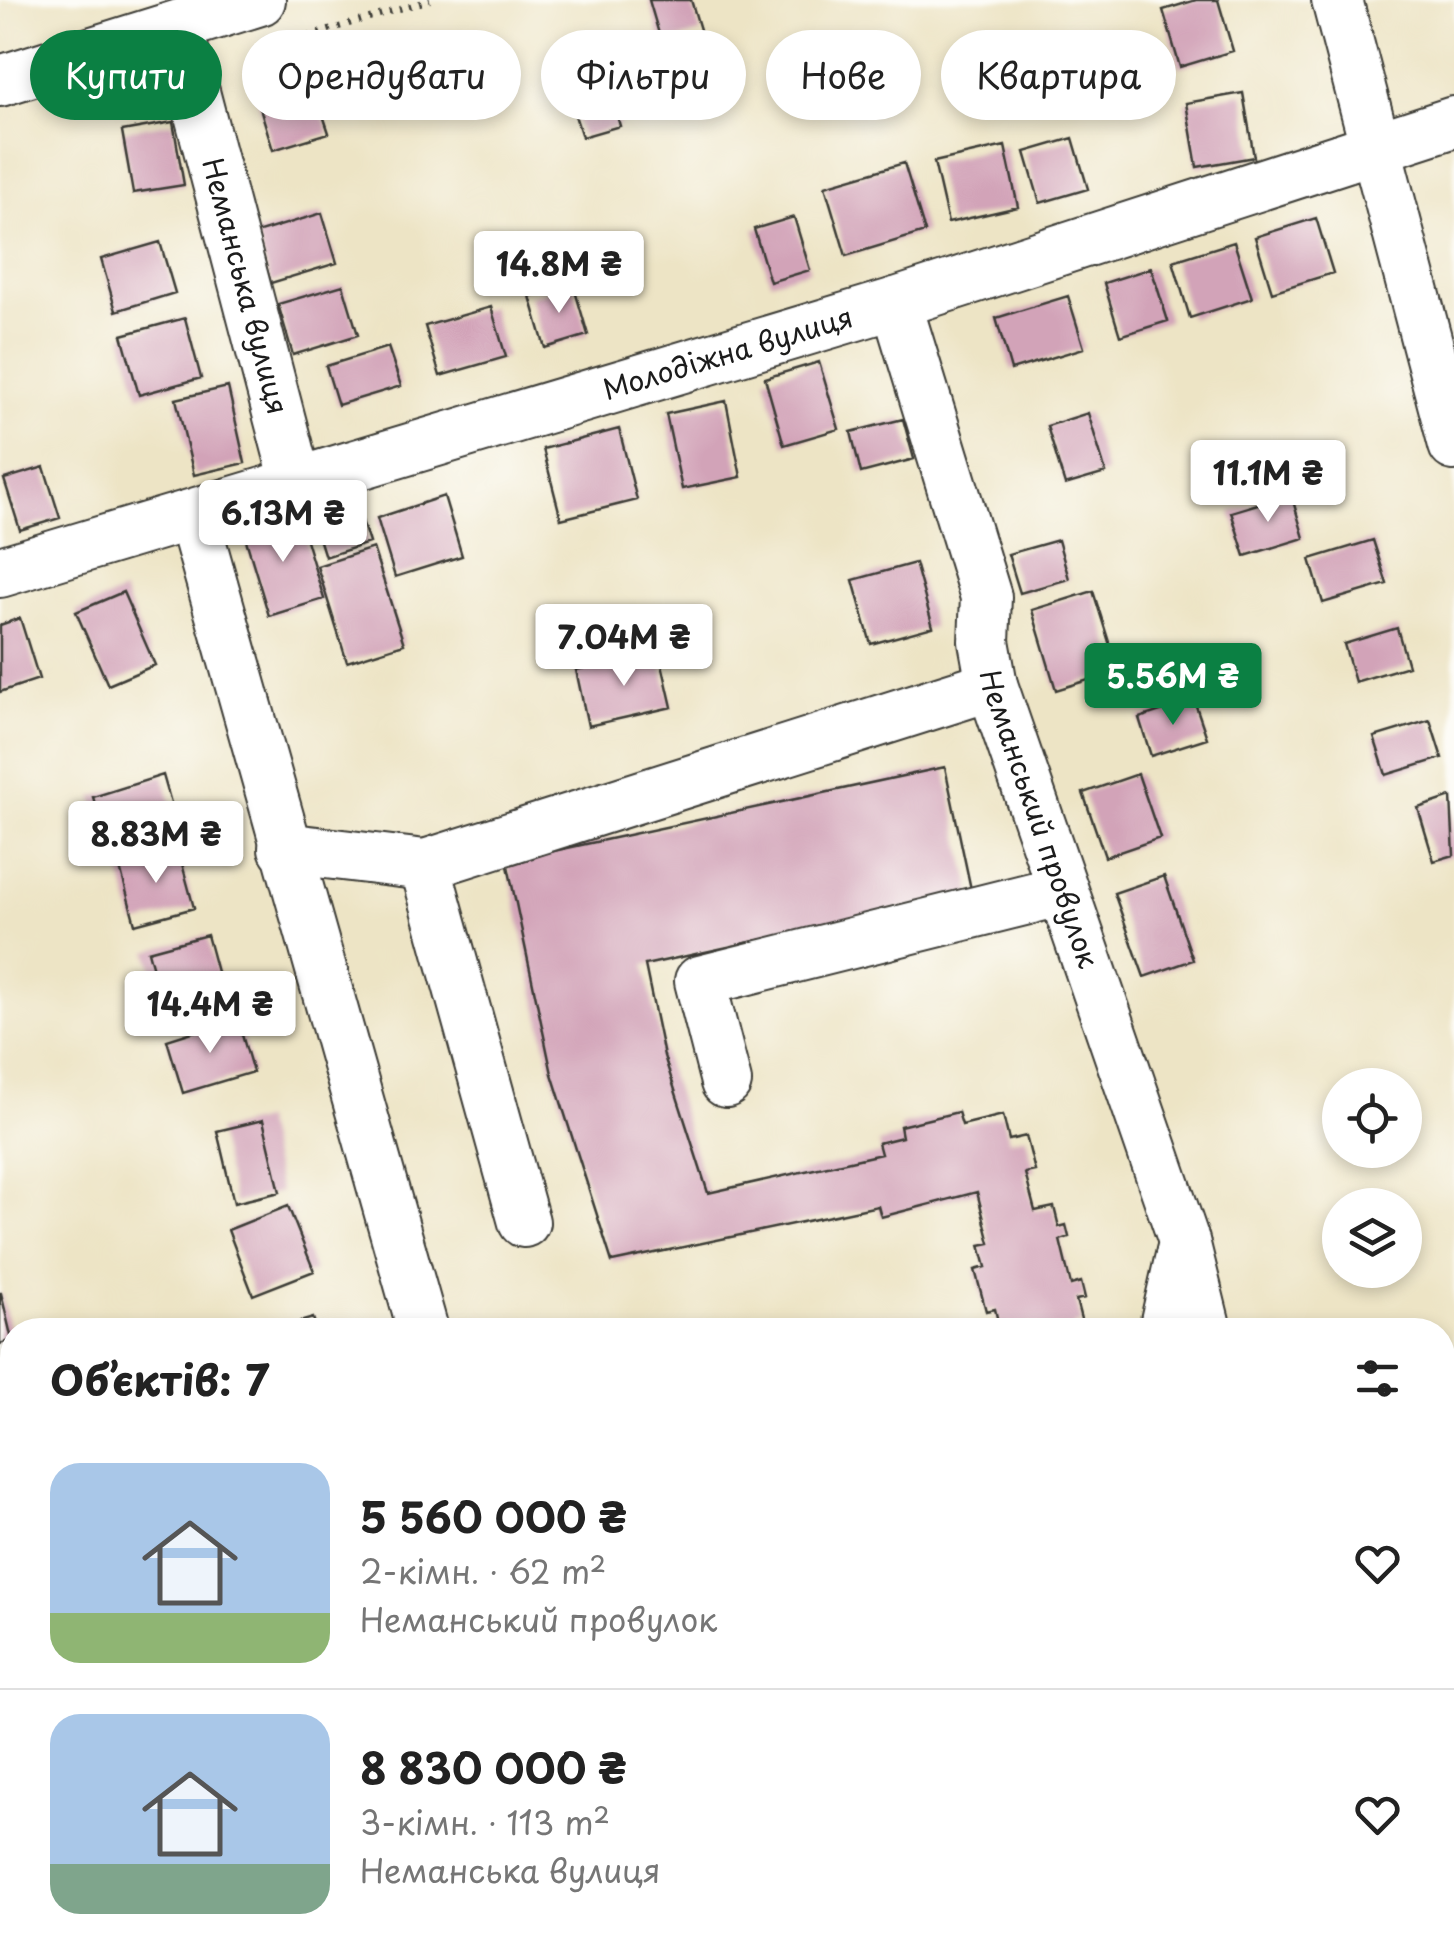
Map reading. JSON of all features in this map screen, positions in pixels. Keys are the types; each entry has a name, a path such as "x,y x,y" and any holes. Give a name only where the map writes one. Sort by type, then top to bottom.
{"street":[{"path":"0,81 260,0"},
{"path":"1337,0 1454,445"},
{"name":"Неманська вулиця","path":"177,26 297,485"},
{"name":"Молодіжна вулиця","path":"0,572 896,303 1454,122"},
{"name":"Неманський провулок","path":"896,303 986,597 984,641 992,685 1184,1242 1203,1318"},
{"path":"193,516 419,1318"},
{"path":"284,848 425,865 992,685"},
{"path":"425,865 524,1222"},
{"path":"726,1082 700,981 1060,891"},
{"path":"1167,1318 1184,1242"}],"building":[{"path":"649,0 691,0 700,30 658,30"},
{"path":"1196,0 1218,0 1233,51 1180,67 1176,30 1169,30 1163,10"},
{"path":"1243,93 1254,157 1197,167 1186,103"},
{"path":"264,120 325,120 329,133 273,150"},
{"path":"577,120 618,120 620,126 582,137"},
{"path":"173,122 184,185 133,193 122,131"},
{"path":"1073,138 1088,189 1040,203 1025,152"},
{"path":"1005,146 1018,207 948,223 934,162"},
{"path":"904,163 925,232 846,256 825,186"},
{"path":"322,213 337,263 271,283 256,233"},
{"path":"794,217 810,270 770,282 754,229"},
{"path":"1316,218 1333,273 1272,292 1255,237"},
{"path":"160,242 175,293 116,311 101,259"},
{"path":"1234,242 1252,298 1190,318 1173,261"},
{"path":"1151,268 1168,321 1120,336 1104,283"},
{"path":"573,284 588,335 545,348 530,296"},
{"path":"343,285 358,335 293,355 278,304"},
{"path":"1068,296 1084,348 1011,370 996,318"},
{"path":"491,307 506,357 440,376 425,326"},
{"path":"185,318 201,378 139,395 122,335"},
{"path":"388,347 401,386 338,405 326,366"},
{"path":"819,362 839,429 784,445 765,378"},
{"path":"228,387 245,463 194,475 176,399"},
{"path":"726,401 741,477 682,489 666,414"},
{"path":"1088,413 1106,473 1065,485 1047,426"},
{"path":"903,419 914,459 861,473 851,432"},
{"path":"619,429 637,500 561,519 543,449"},
{"path":"44,467 60,518 20,530 4,479"},
{"path":"1291,494 1304,538 1245,556 1231,512"},
{"path":"444,496 462,556 395,577 377,518"},
{"path":"357,505 369,543 325,557 313,519"},
{"path":"298,514 324,599 269,616 243,530"},
{"path":"1058,540 1069,579 1020,593 1008,554"},
{"path":"1373,540 1387,584 1323,603 1310,559"},
{"path":"373,548 404,644 347,662 317,566"},
{"path":"915,563 933,627 871,644 853,580"},
{"path":"1093,591 1118,671 1056,690 1032,610"},
{"path":"123,592 155,665 108,685 76,612"},
{"path":"20,618 39,679 0,692 0,625"},
{"path":"1397,628 1408,666 1355,682 1344,644"},
{"path":"659,651 672,707 588,726 576,670"},
{"path":"1194,700 1207,738 1151,756 1139,718"},
{"path":"1430,720 1442,758 1386,775 1374,737"},
{"path":"945,767 972,894 645,965 664,1056 708,1193 881,1154 878,1143 902,1137 900,1126 958,1112 962,1125 1003,1115 1009,1140 1026,1136 1035,1171 1025,1173 1035,1211 1054,1207 1059,1227 1066,1225 1069,1237 1060,1240 1071,1285 1081,1282 1085,1298 1076,1300 1081,1318 997,1318 995,1309 986,1311 975,1270 986,1267 980,1245 990,1243 977,1192 881,1217 878,1206 612,1262 552,1074 507,861"},
{"path":"1138,774 1160,838 1105,857 1083,793"},
{"path":"163,775 179,831 110,852 93,797"},
{"path":"1451,797 1454,855 1434,861 1418,808"},
{"path":"178,849 194,908 135,924 119,864"},
{"path":"1164,876 1193,960 1144,977 1114,893"},
{"path":"207,935 223,994 164,1010 148,951"},
{"path":"237,1018 253,1072 183,1093 167,1040"},
{"path":"263,1120 280,1192 234,1203 217,1131"},
{"path":"288,1206 314,1271 253,1295 228,1230"},
{"path":"1,1293 7,1318 0,1318"}]}
